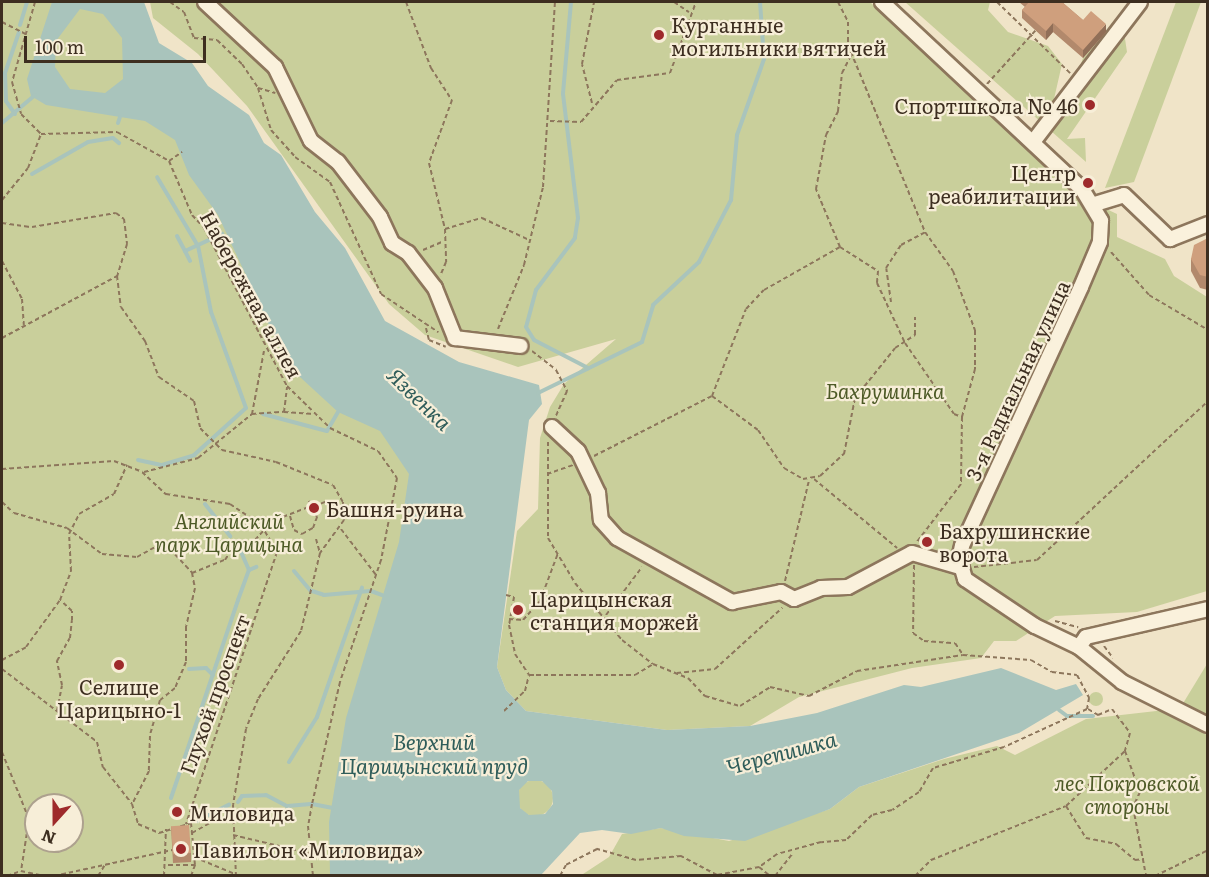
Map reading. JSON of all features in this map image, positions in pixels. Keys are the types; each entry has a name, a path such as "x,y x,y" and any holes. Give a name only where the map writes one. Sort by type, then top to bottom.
{"street":[{"path":"205,2 220,21 266,56 311,141 338,162 380,217 392,243 408,253 435,288 455,338 494,340 521,346"},
{"path":"882,2 1033,142 1095,204 1124,195 1170,239 1208,224"},
{"path":"1033,142 1140,2"},
{"name":"3-я Радиальная улица","path":"963,567 962,546 1100,242 1095,204"},
{"path":"552,427 578,451 598,494 601,520 617,538 732,602 781,592 794,599 820,588 862,582 912,553 963,567 978,592 1079,647 1122,682 1208,725"},
{"path":"1079,647 1092,635 1208,609"}],"path":[{"path":"35,2 12,82 16,105 21,114 41,134 117,132 169,160 182,152"},
{"path":"170,2 184,12 194,38 217,40 238,67 242,64 258,88 271,130 340,198 381,294 418,313 429,340 443,346 455,338"},
{"path":"406,2 432,68 452,100 429,163 445,229 442,242 446,262 435,288"},
{"path":"494,340 524,265 527,238 543,187 550,121 555,2"},
{"path":"593,104 582,64 594,2"},
{"path":"674,2 690,13"},
{"path":"550,121 575,123 587,116 593,104 617,80 670,73 690,13 696,2"},
{"path":"838,2 853,51 925,232 973,312 978,352 962,417 961,484 912,553 913,633 924,641 955,643 963,655"},
{"path":"997,2 1079,81"},
{"path":"2,22 27,35"},
{"path":"978,92 1036,30"},
{"path":"853,51 842,73 838,111 826,135 816,189 840,248 878,271 877,282 892,305"},
{"path":"2,200 28,168 41,134"},
{"name":"Набережная аллея","path":"169,160 264,351 287,386 314,414 342,436 378,451 397,478 376,575 340,682 308,826 313,876"},
{"path":"2,223 32,226 116,213 127,230 117,276 121,307 145,341 159,377 194,401 200,428 216,446 231,456 261,457 333,485 345,509 340,529 320,554 301,631 258,699 246,729 233,810 236,875 194,857"},
{"path":"445,229 482,218 527,238"},
{"path":"925,232 901,245 885,268 892,305 905,343 954,414 962,417"},
{"path":"1104,258 1109,241"},
{"path":"417,252 442,242"},
{"path":"638,437 667,415 712,396 746,309 764,290 840,248"},
{"path":"1108,249 1149,295 1208,330"},
{"path":"2,261 21,299 24,326"},
{"path":"2,338 117,276"},
{"path":"781,592 797,547 806,481 812,479 844,454 855,398 895,348 915,335 915,317"},
{"path":"426,328 455,338"},
{"path":"521,346 556,369 567,391 546,447 548,538 575,582 606,615 622,640 653,664 677,672 705,696 740,706 770,687 809,696 857,671 963,655 1031,660 1052,672 1081,677 1088,695 1087,709"},
{"path":"142,472 187,463 216,446 252,414 264,351"},
{"path":"284,412 287,386"},
{"path":"712,396 758,430 784,468 812,479 899,550 912,553"},
{"path":"963,567 1036,561 1208,401"},
{"path":"252,414 284,412 314,414"},
{"path":"2,469 114,461 142,472 150,484 166,494 230,504 261,525 325,502 345,509"},
{"path":"69,534 79,514 114,494 127,465"},
{"path":"290,516 297,531 313,528 317,517 309,501"},
{"path":"2,502 14,513 67,528 71,571 60,600 26,647 2,660"},
{"name":"Глухой проспект","path":"186,824 273,573 277,552 261,525"},
{"path":"340,529 376,575"},
{"path":"192,573 225,560 236,544 255,540 264,530"},
{"path":"69,534 102,554 137,557 158,546 170,549 192,573 195,588 186,626 186,662 175,688 157,708 149,771 132,804"},
{"path":"316,539 320,554"},
{"path":"509,619 523,620 540,601 559,553"},
{"path":"606,615 651,556"},
{"path":"504,711 525,691 529,675 514,654 509,619 514,597 506,595"},
{"path":"677,672 715,669 794,599"},
{"path":"57,711 62,685 57,661 70,638 72,620 72,611 60,600"},
{"path":"1047,620 1063,621 1092,635 1117,662"},
{"path":"529,675 635,675 653,664"},
{"path":"2,669 97,742 109,777 132,804 138,824 159,833 166,829 191,824 195,865 191,876"},
{"path":"915,876 931,860 1066,806 1125,751 1130,733 1112,709 1096,713 1087,709"},
{"path":"560,876 588,851 604,848 636,860 681,856 710,874 759,867 777,854 793,853 821,842 846,840 872,815 892,810 919,792 933,768 1023,737 1087,709"},
{"path":"2,712 2,719"},
{"path":"1019,733 1023,737"},
{"path":"1125,751 1140,792 1133,807 1146,876"},
{"path":"2,752 28,819 21,871"},
{"path":"1066,806 1086,838 1116,844 1135,860 1144,859"},
{"path":"167,834 192,832 233,810"},
{"path":"164,876 170,850 166,829"},
{"path":"233,835 310,853"},
{"path":"54,876 107,861 170,850"},
{"path":"1155,876 1208,850"},
{"path":"775,876 793,853"},
{"path":"98,876 107,861"},
{"path":"167,865 195,865"},
{"path":"759,867 770,876"},
{"path":"6,876 21,871 45,876"}],"green space":[{"name":"Английский парк Царицына","path":"2,2 117,2 432,405 442,875 2,875"},
{"name":"Бахрушинка","path":"150,2 870,2 1072,193 1117,214 1117,237 1165,259 1174,276 1207,297 1207,591 1137,612 1055,616 1016,641 994,641 981,658 912,668 799,697 750,726 667,730 526,711 506,690 497,667 517,531 538,509 540,438 550,407 564,384 616,339 518,367 425,335 389,304 247,106 198,54 153,18"},
{"path":"905,2 990,2 988,10 1008,32 1048,46 1062,64 1054,99 1068,101 1083,58 1106,32 1124,32 1127,52 1067,139 1085,138 1086,162"},
{"path":"1176,2 1201,2 1134,182 1105,188"},
{"path":"1207,664 1207,717 1182,705"},
{"path":"1093,692 1099,692 1103,699 1099,706 1093,706 1089,702 1089,696"},
{"name":"лес Покровской стороны","path":"1165,710 1207,735 1207,875 580,876 609,857 622,834 661,828 729,841 830,809 859,787 944,759 997,746 1015,755 1086,719"},
{"path":"535,780 548,785 553,798 548,811 535,816 522,811 517,798 522,785"}],"water":[{"name":"Верхний Царицынский пруд","path":"52,2 144,2 159,43 192,63 208,86 249,115 264,143 281,155 315,212 345,248 385,321 459,362 539,385 542,404 529,420 497,667 506,690 526,711 667,730 750,726 817,713 904,685 921,687 1001,668 1056,690 1076,684 1083,695 1019,733 859,787 830,809 745,841 684,836 661,828 631,834 602,830 580,833 541,875 330,875 329,822 346,718 399,542 409,474 380,431 338,412 288,366 218,215 189,175 175,140 145,121 46,105 31,96 27,79","holes":["80,9 103,14 122,38 123,79 105,93 70,89 55,67 56,41","528,781 542,781 552,791 553,804 545,814 529,815 520,808 519,790"]}],"building":[{"path":"1029,2 1062,2 1083,20 1091,11 1106,24 1083,50 1053,23 1046,31 1022,10"},
{"path":"1208,238 1208,277 1200,275 1191,259 1194,245"},
{"name":"Павильон «Миловида»","path":"189,825 191,853 173,854 171,826"}],"waterway":[{"path":"20,25 27,2"},
{"path":"571,2 563,94 578,218 575,238 536,290 526,327 534,340 588,368"},
{"path":"538,393 642,342 653,305 699,262 731,200 737,135 764,59 760,2"},
{"path":"15,114 6,101 5,73 19,32"},
{"path":"2,123 35,95"},
{"path":"118,123 120,117"},
{"path":"32,174 88,142 113,138 119,143"},
{"path":"138,460 162,465 194,455 246,408 211,312 198,246 157,177"},
{"path":"177,236 185,251 222,234"},
{"path":"185,251 190,261"},
{"path":"263,414 327,431 338,412"},
{"path":"205,504 230,536"},
{"path":"241,552 249,570"},
{"path":"171,798 249,570 256,567"},
{"path":"294,571 311,591"},
{"path":"289,762 317,717 362,588"},
{"path":"312,591 324,595 370,591"},
{"path":"371,591 382,595"},
{"path":"189,669 206,668 213,675"},
{"path":"1059,710 1067,716 1093,716"},
{"path":"238,802 242,796 266,795 287,806 311,804"},
{"path":"312,804 332,808"},
{"path":"197,821 229,805"}],"place":[{"name":"Курганные могильники вятичей","path":"659,35"},
{"name":"Спортшкола № 46","path":"1090,105"},
{"name":"Центр реабилитации","path":"1088,183"},
{"name":"Башня-руина","path":"314,508"},
{"name":"Бахрушинские ворота","path":"927,542"},
{"name":"Царицынская станция моржей","path":"518,610"},
{"name":"Селище Царицыно-1","path":"119,665"},
{"name":"Миловида","path":"177,812"},
{"name":"Павильон «Миловида»","path":"181,849"}],"water label":[{"name":"Язвенка","path":"420,398"},
{"name":"Черепишка","path":"781,752"}]}
